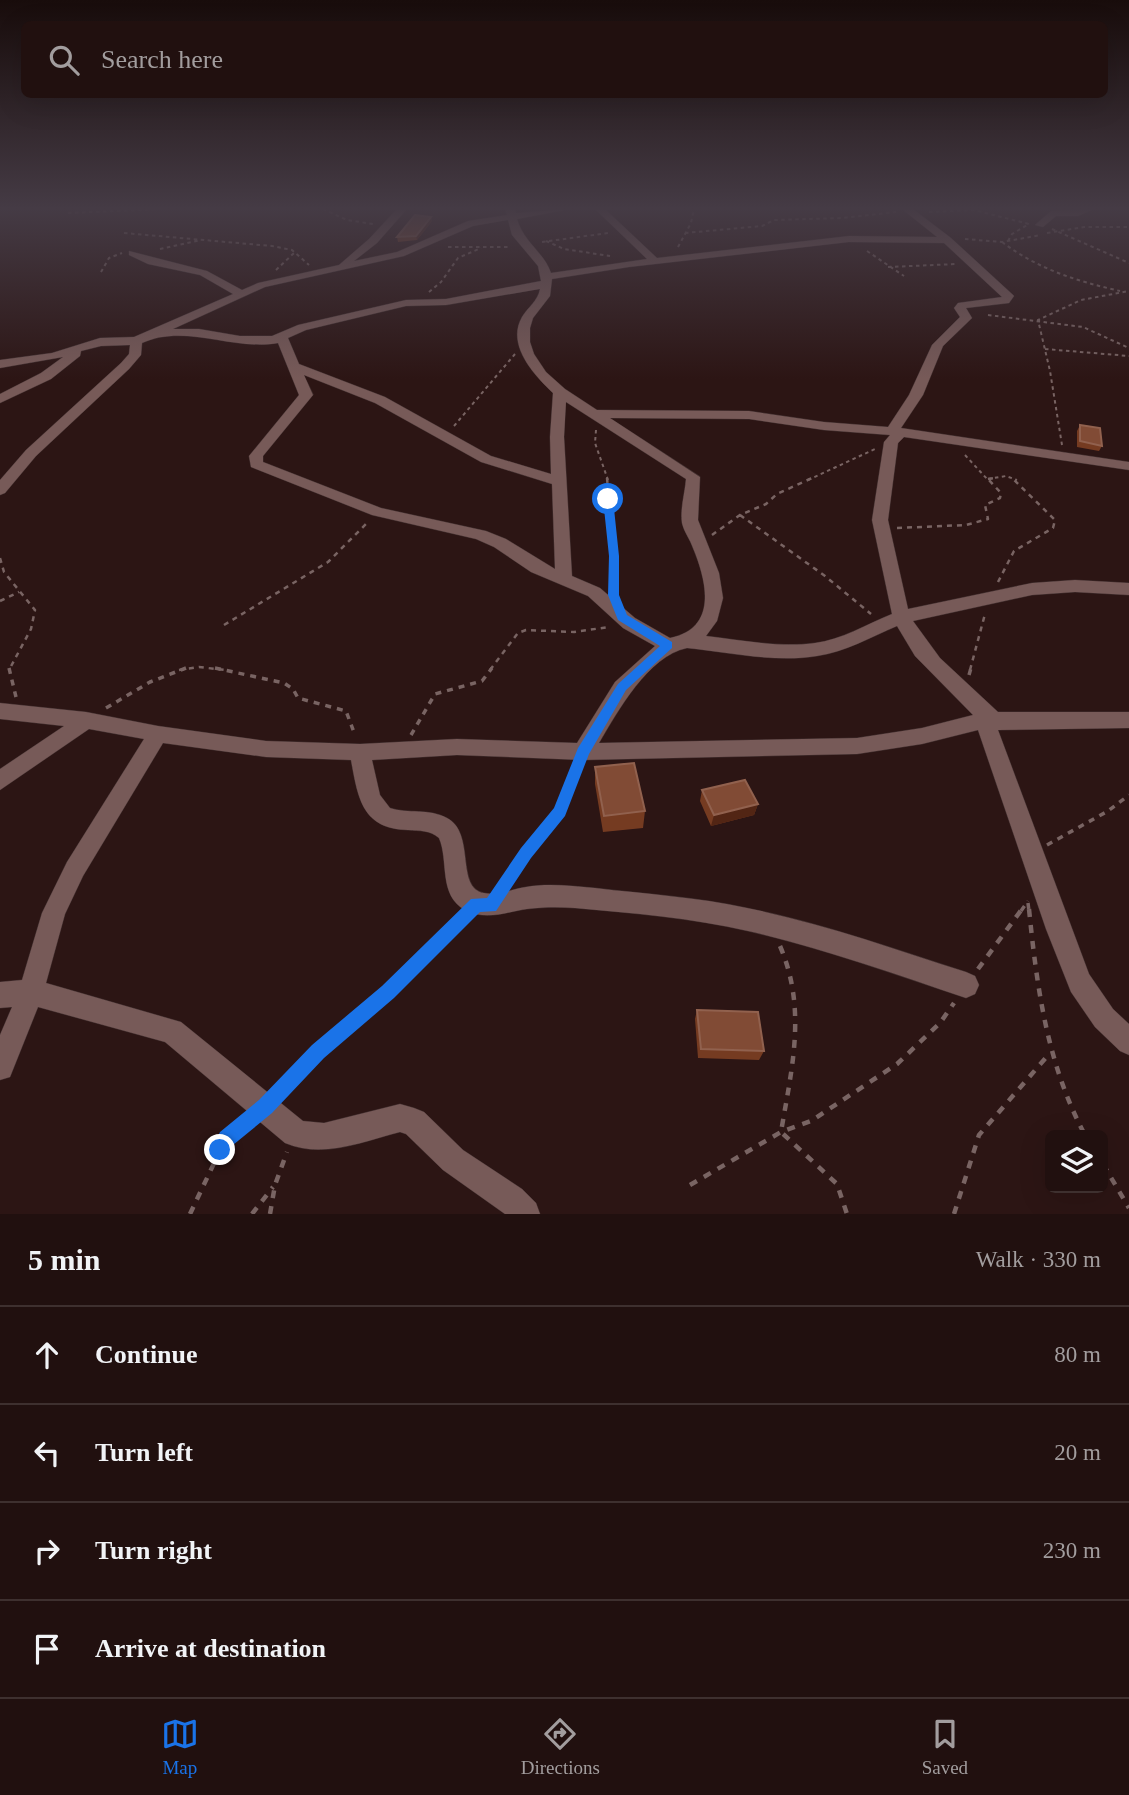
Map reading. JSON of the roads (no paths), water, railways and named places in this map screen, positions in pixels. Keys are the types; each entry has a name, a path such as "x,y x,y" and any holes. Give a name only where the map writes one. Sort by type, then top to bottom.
{"street":[{"path":"169,266 202,273 240,293"},
{"path":"0,364 54,356 100,342 136,341 262,285 346,266"},
{"path":"543,266 546,280 544,296 527,318 524,342 541,374 560,392 693,477 689,514 691,526 700,544 716,603 710,621 700,633 678,643 622,687 583,752"},
{"path":"161,332 199,333 248,341 282,338 292,331 317,323 411,302 446,302 533,288 546,280 626,266"},
{"path":"976,266 1005,292 1007,299 996,304 962,305 960,308 966,318 938,345 895,435 881,506 893,621 991,721 1032,855 1080,984 1104,1018 1129,1042"},
{"path":"282,338 306,395 256,456 256,464 377,512 480,535 500,543 537,568 564,577 602,597 626,620 678,643 788,652 815,650 836,645 893,621 990,599 1053,587 1129,589"},
{"path":"0,490 31,453 100,386 125,366 135,355 136,341"},
{"path":"0,399 46,376 85,347"},
{"path":"295,367 380,400 486,459 559,481"},
{"path":"560,392 557,436 564,577"},
{"path":"596,415 749,415 895,435 947,438 1129,466"},
{"path":"9,711 86,720 158,734 266,749 360,752 457,747 583,752 857,746 991,721 1129,720"},
{"path":"0,781 22,763 63,740 86,720"},
{"path":"0,1067 31,992 49,927 75,869 158,734"},
{"path":"360,752 373,805 381,816 393,820 432,823 446,829 452,840 459,887 466,898 484,905 557,896 716,913 773,927 966,985"},
{"path":"0,995 31,992 172,1031 295,1133 308,1137 324,1137 400,1118 414,1122 453,1160 513,1199 524,1214"}]}
